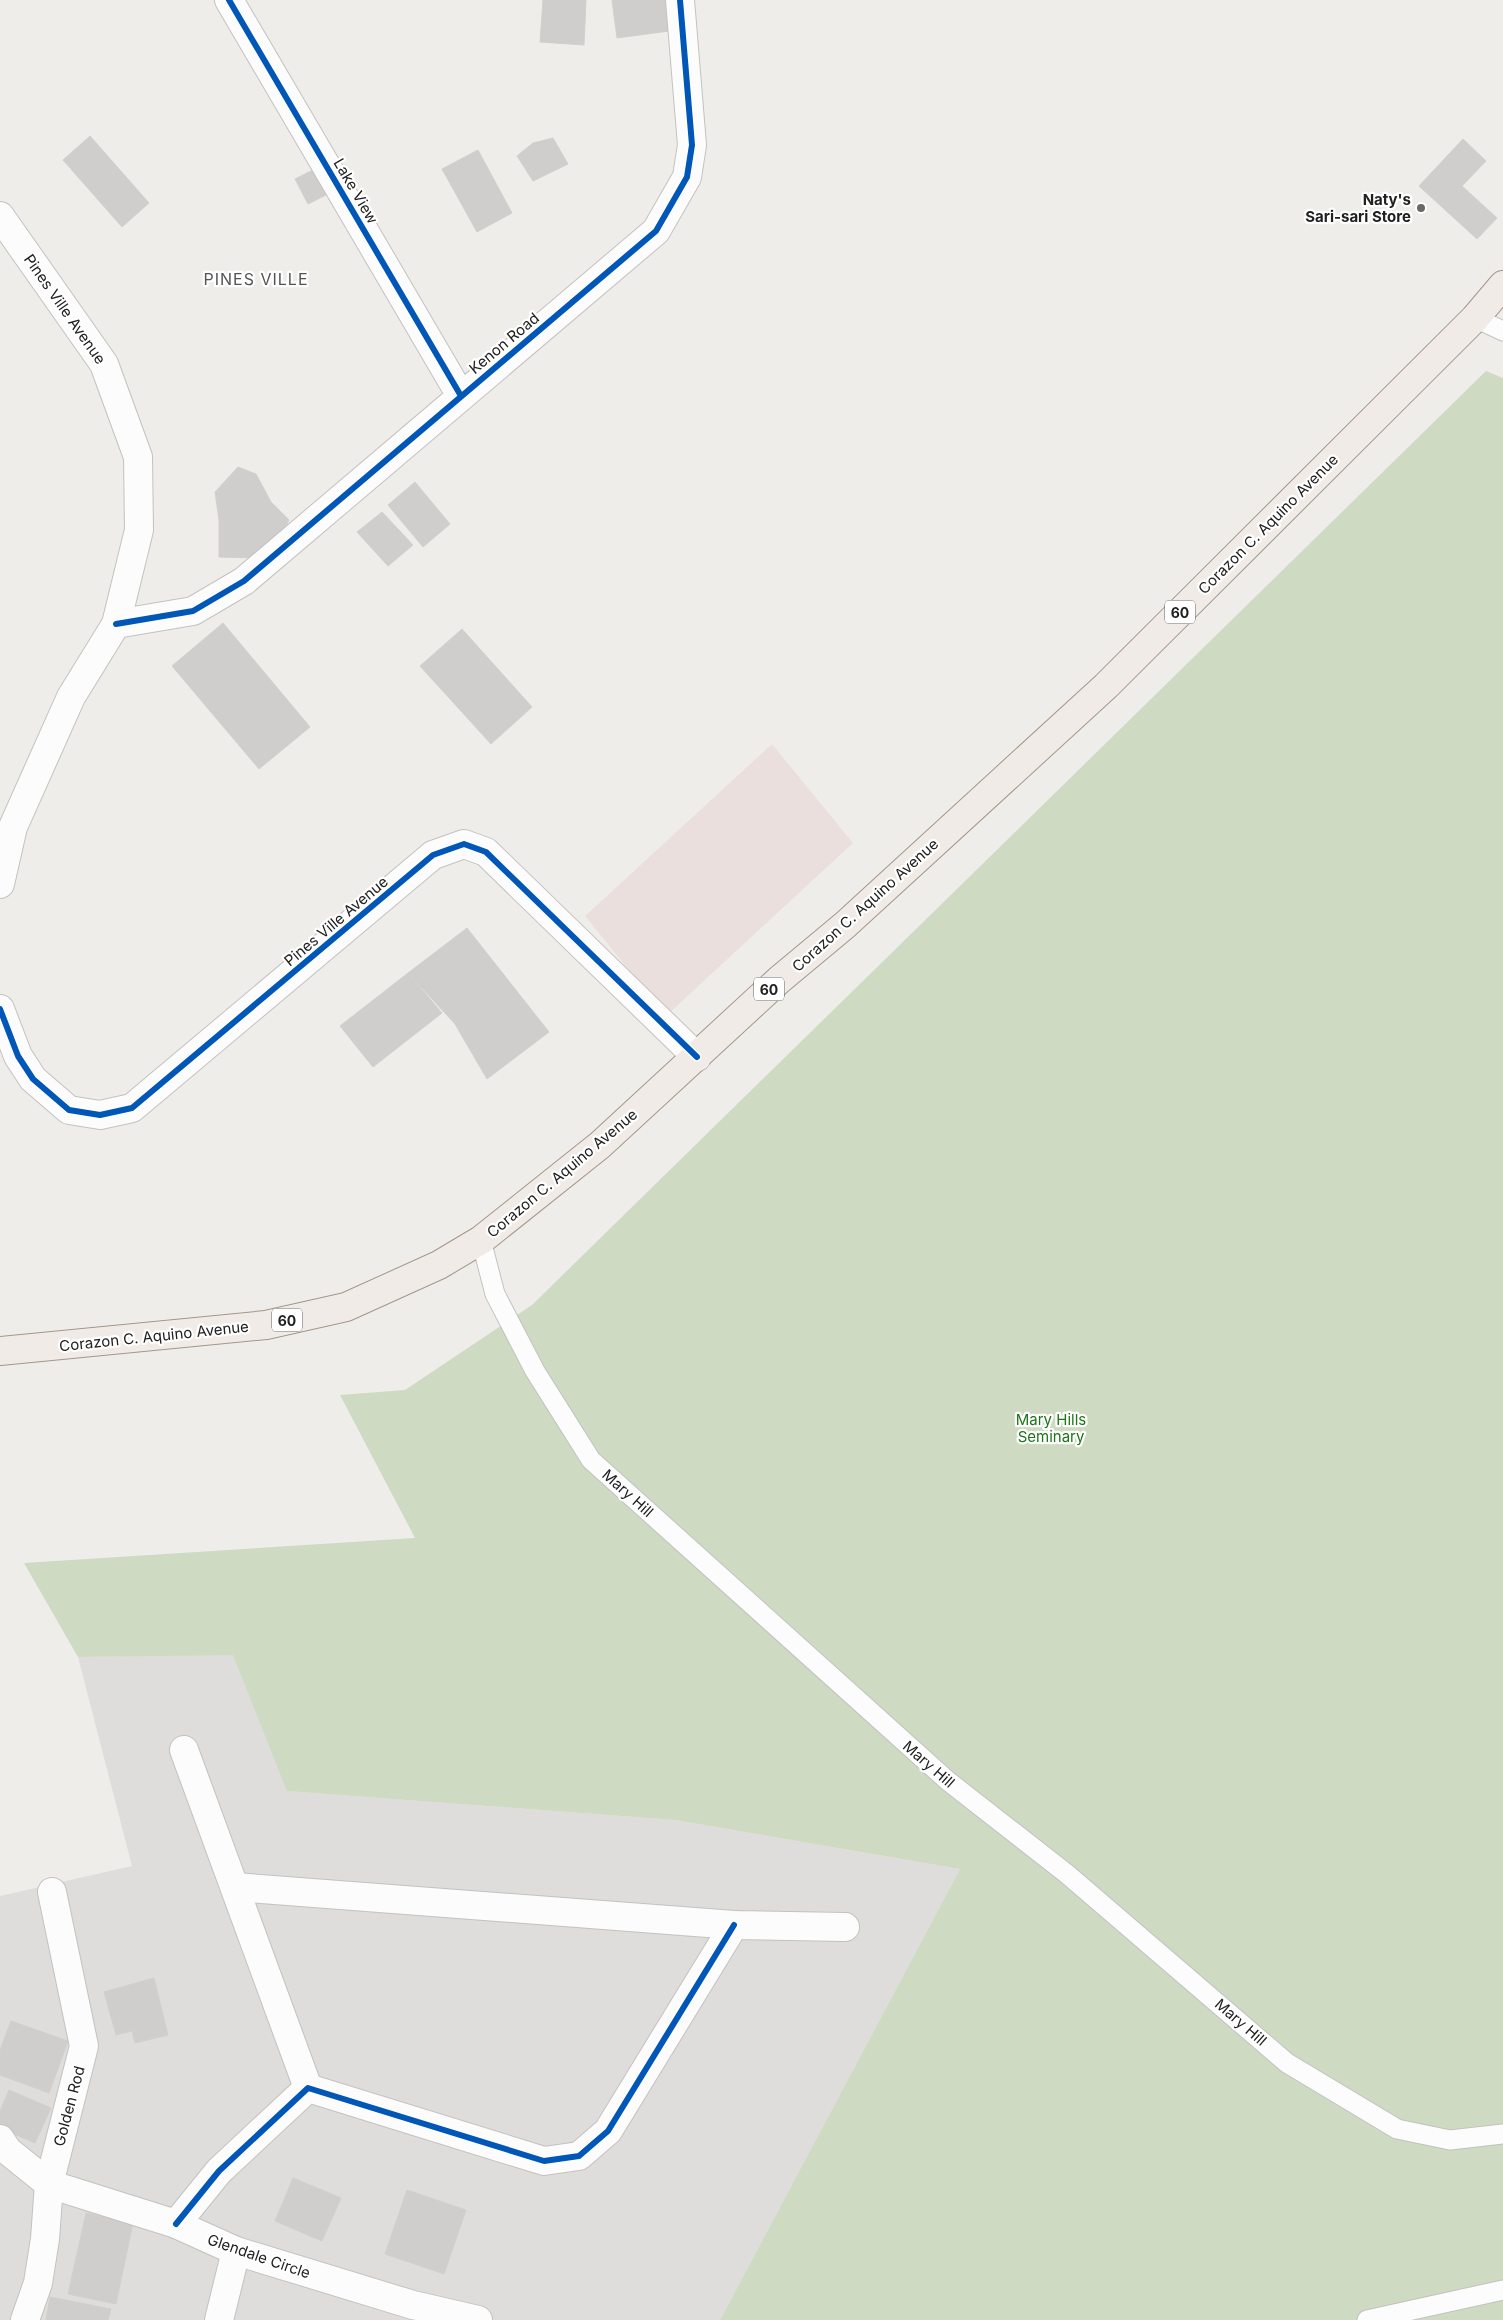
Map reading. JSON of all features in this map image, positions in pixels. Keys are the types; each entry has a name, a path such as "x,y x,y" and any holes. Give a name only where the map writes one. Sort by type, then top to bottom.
{"main road":[{"name":"Corazon C. Aquino Avenue","path":"0,1351 266,1325 346,1307 440,1265 481,1240 600,1145 779,980 845,925 1106,686 1475,318 1503,286"}],"street":[{"name":"Lake View","path":"229,0 461,396"},
{"name":"Kenon Road","path":"116,624 193,611 244,581 656,231 687,177 692,144 680,0"},
{"name":"Pines Ville Avenue","path":"0,216 104,364 138,457 139,530 116,624 71,697 13,827 0,884"},
{"name":"Pines Ville Avenue","path":"0,1009 18,1056 33,1079 69,1110 100,1115 132,1108 433,856 464,844 486,852 697,1057"},
{"path":"184,1750 308,2088"},
{"path":"235,1887 734,1925 845,1927"},
{"name":"Golden Rod","path":"25,2320 38,2283 45,2239 49,2184 84,2046 52,1892"},
{"path":"308,2088 544,2161 579,2156 608,2131 734,1925"},
{"path":"176,2224 219,2171 308,2088"},
{"name":"Glendale Circle","path":"0,2139 8,2151 49,2184 176,2224 236,2251 411,2312 478,2320"},
{"path":"219,2320 236,2251"}],"lane":[{"path":"1475,318 1503,331"},
{"name":"Mary Hill","path":"481,1240 495,1294 535,1371 591,1460 948,1781 1067,1874 1288,2063 1397,2129 1450,2140 1503,2134"},
{"path":"1367,2320 1503,2290"}],"shaded area":[{"path":"772,744 853,843 666,1016 585,916"},
{"path":"233,1654 288,1791 675,1820 960,1869 720,2320 0,2320 0,1896 132,1866 78,1657"}],"green space":[{"name":"Mary Hills Seminary","path":"1486,371 1503,378 1503,2320 720,2320 960,1869 675,1820 287,1791 233,1655 78,1657 24,1563 415,1538 340,1395 405,1390 532,1305"}],"building":[{"path":"543,0 586,0 584,45 540,42"},
{"path":"612,0 665,0 669,31 617,38"},
{"path":"90,136 149,203 122,227 63,160"},
{"path":"553,138 568,164 533,181 517,156 533,143"},
{"path":"1463,139 1486,161 1462,186 1497,218 1477,239 1419,186"},
{"path":"478,150 512,213 477,232 442,169"},
{"path":"317,168 330,193 308,204 295,179"},
{"path":"238,467 256,474 271,502 289,520 277,544 256,558 219,557 219,520 215,492"},
{"path":"415,482 450,524 423,547 388,505"},
{"path":"382,512 413,545 388,566 357,532"},
{"path":"223,623 310,727 259,769 172,666"},
{"path":"462,629 532,707 491,744 420,666"},
{"path":"467,928 549,1032 487,1079 455,1024 408,973"},
{"path":"408,973 442,1013 373,1067 340,1026"},
{"path":"154,1978 168,2035 135,2043 132,2031 116,2035 104,1992"},
{"path":"11,2021 68,2041 49,2093 0,2075 0,2050"},
{"path":"9,2090 51,2108 35,2143 0,2128 0,2111"},
{"path":"293,2178 341,2198 322,2241 275,2221"},
{"path":"407,2190 466,2210 444,2274 385,2254"},
{"path":"86,2213 133,2223 116,2304 68,2294"},
{"path":"50,2297 111,2309 108,2320 46,2320"}],"cycle path":[{"path":"229,0 461,396"},
{"path":"116,624 193,611 244,581 656,231 687,177 692,145 680,0"},
{"path":"0,1009 18,1056 33,1079 69,1110 100,1115 132,1108 433,855 464,844 486,852 697,1057"},
{"path":"176,2224 219,2171 308,2088 544,2161 579,2156 608,2131 734,1925"}],"place":[{"name":"Naty's Sari-sari Store","path":"1421,208"}],"district":[{"name":"PINES VILLE","path":"256,279"}]}
